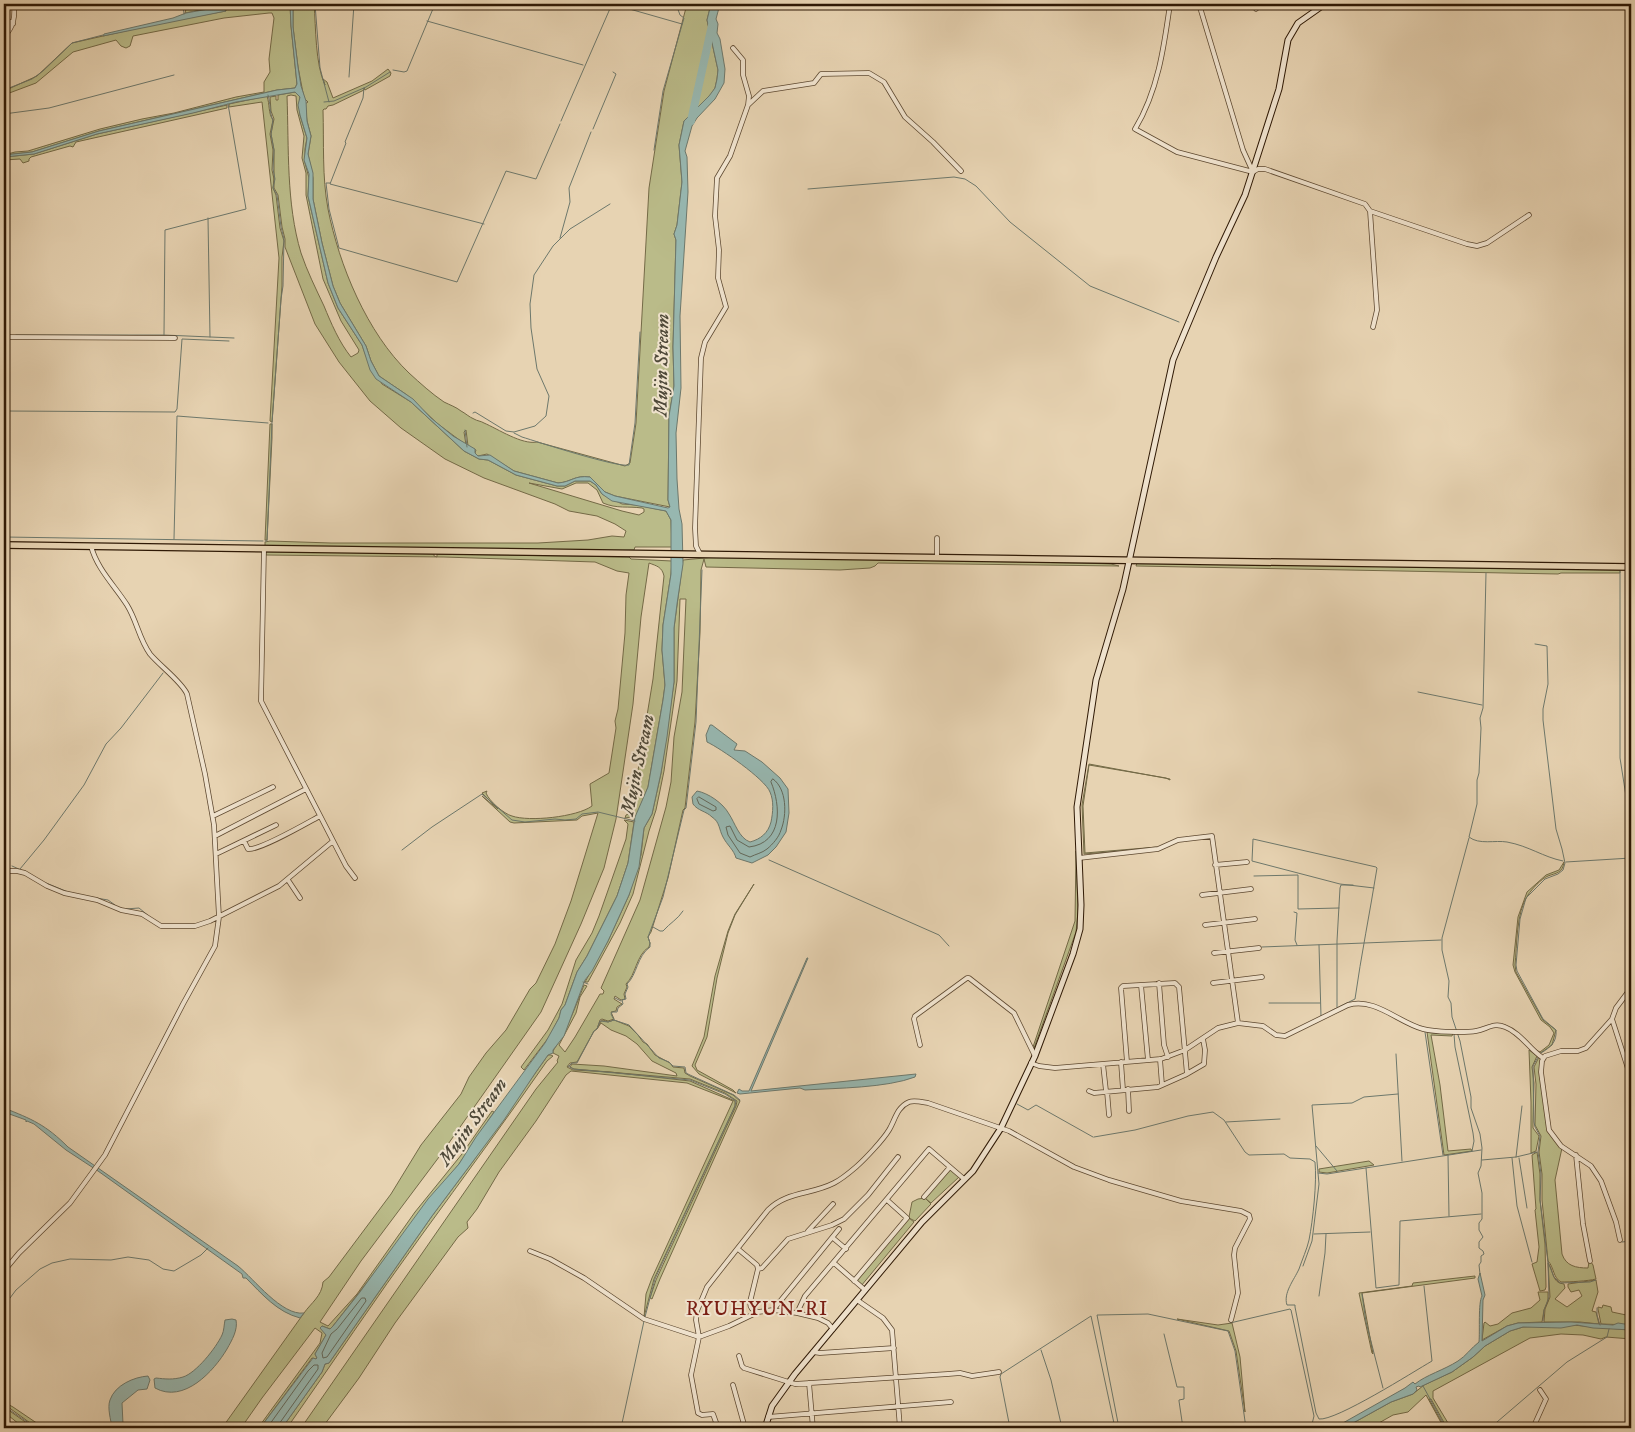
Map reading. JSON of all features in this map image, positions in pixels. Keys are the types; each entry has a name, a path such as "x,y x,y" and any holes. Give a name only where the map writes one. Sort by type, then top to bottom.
{"main road":[{"path":"765,1428 772,1406 813,1352 926,1217 972,1171 1001,1128 1035,1056 1073,954 1080,929 1081,905 1077,807 1096,680 1123,589 1173,360 1216,257 1246,196 1279,89 1288,40 1298,23 1325,4"},
{"path":"4,545 1631,567"}],"street":[{"path":"4,37 13,24 14,4"},
{"path":"1170,4 1161,61 1144,114 1135,129 1177,152 1253,172 1258,169 1266,169 1365,204 1370,212 1377,310 1373,327"},
{"path":"1200,4 1243,150 1253,172"},
{"path":"1254,4 1256,9"},
{"path":"4,18 13,24"},
{"path":"697,554 695,528 702,358 705,342 726,307 718,278 720,250 715,216 717,178 730,156 748,105 749,96 743,75 743,60 733,48"},
{"path":"748,105 764,91 814,83 821,74 869,73 884,82 905,117 961,171"},
{"path":"1370,212 1477,246 1487,243 1529,215"},
{"path":"4,337 175,338"},
{"path":"936,538 937,557"},
{"path":"4,1271 19,1253 70,1203 106,1155 183,1004 215,946 219,917 213,816 185,690 162,668 143,643 127,605 112,585 90,546"},
{"path":"264,548 261,701 346,866 355,878"},
{"path":"213,816 273,787"},
{"path":"215,836 306,789"},
{"path":"244,841 248,849 252,849 273,841 320,816"},
{"path":"216,854 276,825"},
{"path":"1079,858 1158,849 1171,842 1212,836 1238,1023"},
{"path":"4,871 25,873 47,886 64,893 97,900 121,910 142,914 162,926 195,926 219,917 279,886 334,841"},
{"path":"1215,865 1247,862"},
{"path":"288,880 300,898"},
{"path":"1202,895 1251,889"},
{"path":"1205,925 1255,919"},
{"path":"1214,953 1259,948"},
{"path":"1213,983 1262,977"},
{"path":"920,1045 915,1016 969,978 1014,1013 1035,1056"},
{"path":"1127,1062 1120,989 1123,986 1175,982 1179,987 1187,1074"},
{"path":"1159,983 1164,1045 1168,1057"},
{"path":"1141,985 1148,1060"},
{"path":"1543,1058 1557,1052 1578,1051 1586,1048 1612,1019 1616,1008 1631,988"},
{"path":"1031,1063 1055,1068 1160,1059 1185,1050 1218,1028 1238,1023 1263,1026 1276,1035 1285,1036 1348,1005 1356,1004 1383,1010 1422,1029 1475,1031 1496,1024 1506,1027 1522,1038 1536,1054 1543,1058"},
{"path":"1612,1019 1631,1078"},
{"path":"1089,1092 1158,1087 1187,1074 1205,1062 1203,1038"},
{"path":"1543,1058 1541,1072 1549,1130 1561,1146 1592,1166 1601,1181 1616,1222 1620,1240"},
{"path":"1160,1059 1162,1085"},
{"path":"1121,1062 1129,1111"},
{"path":"1103,1064 1109,1115"},
{"path":"718,1428 713,1414 702,1415 698,1412 691,1382 699,1338 697,1311 706,1287 776,1202 785,1197 834,1184 853,1170 889,1131 895,1116 909,1102 928,1103 1001,1128 1082,1170 1182,1201 1241,1210 1249,1215 1250,1219 1235,1248 1238,1293 1231,1320"},
{"path":"797,1313 806,1296 929,1149 964,1179"},
{"path":"1576,1155 1583,1224 1590,1261"},
{"path":"758,1269 762,1268 788,1239 808,1231 832,1226 844,1219 868,1195 898,1157"},
{"path":"924,1197 950,1167"},
{"path":"854,1280 907,1218 887,1200"},
{"path":"808,1231 833,1204"},
{"path":"773,1310 839,1229"},
{"path":"833,1238 846,1249"},
{"path":"738,1249 753,1261 758,1269 750,1302 750,1307 753,1311 758,1312"},
{"path":"530,1251 550,1259 584,1278 645,1319 699,1338 758,1312 773,1310 797,1313 828,1322 833,1329"},
{"path":"834,1263 866,1290"},
{"path":"857,1300 890,1326 893,1333 900,1428"},
{"path":"813,1352 820,1354 894,1348"},
{"path":"739,1356 744,1368 795,1384 960,1373 972,1376 999,1372"},
{"path":"809,1383 813,1428"},
{"path":"734,1385 745,1428"},
{"path":"1533,1428 1546,1399 1540,1390"},
{"path":"768,1416 950,1402"}],"green space":[{"path":"209,4 236,4 224,8 216,7 185,13 186,9"},
{"path":"290,4 297,84 295,88 277,90 99,131 32,152 4,155 28,151 100,129 264,92 264,82 270,72 269,59 274,18 272,13 269,13 224,18 133,36 130,46 126,48 121,46 116,40 73,52 36,83 4,95 4,91 37,76 72,43 165,22 226,11 225,9 235,5"},
{"path":"293,4 314,4 319,67 333,98 372,81 388,69 391,73 390,76 365,90 364,88 364,90 323,110 325,185 328,209 339,253 347,275 368,318 394,357 435,396 472,418 510,436 625,466 630,463 636,423 649,188 664,91 687,4 711,4 707,20 718,70 715,88 710,96 684,121 679,145 682,182 677,225 674,234 676,240 673,347 674,386 669,416 668,500 670,507 615,496 605,492 590,477 580,477 558,483 514,471 487,454 478,456 475,453 476,450 468,446 466,430 464,432 466,445 438,424 407,395 379,376 366,346 340,303 333,286 322,243 313,199 313,178 308,154 311,136 305,104 308,102 304,98 293,27"},
{"path":"295,92 300,97 300,115 307,138 305,163 309,178 308,196 328,283 338,308 362,345 382,384 411,402 464,451 479,459 488,460 516,475 557,486 565,486 575,481 590,481 596,485 602,494 622,504 666,511 671,520 672,547 635,547 634,550 596,551 265,546 265,542 270,541 331,543 538,543 588,540 612,536 624,537 626,531 597,516 569,511 484,478 445,459 401,428 370,401 339,362 315,324 285,247 278,195 274,188 274,150 271,134 274,119 271,111 270,97 276,96 276,100 278,100 278,95","holes":["287,96 296,96 297,110 304,136 302,158 306,173 306,195 323,279 341,321 359,350 358,353 351,357 336,332 312,280 301,253 296,234 288,155","529,483 562,489 576,483 588,483 597,490 603,503 618,507 642,508 644,512 639,515 622,511"]},
{"path":"267,96 270,115 273,120 270,134 273,150 273,188 276,195 280,228 284,241 272,422 270,421 279,258 262,102 229,107 229,104"},
{"path":"227,105 227,108 76,142 73,147 70,146 31,157 29,161 23,163 20,159 4,160 5,157 34,154 97,134"},
{"path":"270,424 272,424 272,438 267,540 265,540"},
{"path":"266,551 434,554 437,557 266,555"},
{"path":"437,554 629,557 631,559 672,561 663,625 662,650 665,685 648,787 635,820 631,817 625,818 626,815 631,813 653,679 664,576 657,566 649,563 641,617 633,704 616,819 604,868 581,924 541,1012 439,1157 361,1261 320,1322 328,1326 357,1294 415,1212 462,1154 492,1111 494,1112 459,1164 333,1326 330,1329 322,1326 326,1335 315,1354 317,1358 312,1358 260,1428 258,1428 320,1343 322,1333 315,1328 241,1428 222,1428 318,1295 323,1282 329,1277 391,1194 421,1145 461,1094 469,1077 486,1053 506,1030 530,989 536,983 555,944 571,901 598,813 582,816 577,820 514,823 510,822 482,796 498,809 482,793 487,791 486,793 493,803 512,816 530,819 565,816 592,806 590,784 609,773 618,709 629,573 617,571 595,562 437,557"},
{"path":"715,557 1081,563 1119,566 878,563 870,568 840,570 706,567 704,559 701,570 695,722 685,808 668,878 648,937 649,947 641,955 632,976 626,984 625,999 621,1000 615,996 614,999 622,1004 617,1007 616,1011 611,1012 614,1019 608,1021 600,1020 597,1029 594,1031 577,1062 570,1063 567,1067 573,1070 690,1081 735,1101 735,1106 654,1279 644,1317 646,1294 652,1278 733,1101 687,1083 571,1071 566,1075 499,1172 467,1222 468,1228 458,1237 395,1323 359,1378 322,1428 301,1428 536,1089 558,1062 559,1056 553,1053 553,1051 567,1027 584,985 587,986 580,997 576,1013 559,1045 565,1052 600,994 603,994 604,991 601,988 640,900 666,807 671,782 674,737 682,692 686,599 680,599 677,681 664,771 656,810 633,894 620,923 588,982 585,982 608,941 629,895 641,855 644,828 652,814 661,773 674,682 674,628 683,560"},
{"path":"1137,563 1620,570 1620,573 1558,574 1136,566"},
{"path":"1089,764 1150,775 1089,765 1083,806 1085,853 1156,848 1084,854 1082,805"},
{"path":"624,820 634,822 628,863 617,896 577,972 565,1005 549,1037 524,1070 521,1067 548,1030 562,1004 576,960 592,933 599,916 626,839 628,824"},
{"path":"1076,851 1078,912 1076,932 1034,1048 1075,921"},
{"path":"1564,862 1561,870 1542,879 1528,895 1521,910 1518,929 1516,972 1543,1020 1556,1030 1552,1045 1539,1054 1533,1050 1523,1037 1534,1049 1540,1052 1549,1045 1554,1033 1541,1020 1515,972 1513,965 1518,917 1527,892 1546,875 1559,870"},
{"path":"754,884 735,915 728,933 717,978 707,1037 695,1065 697,1070 736,1093 699,1074 692,1066 704,1037 715,976 728,931 735,914"},
{"path":"614,1020 629,1026 655,1055 670,1063 673,1067 684,1068 685,1073 690,1076 733,1095 740,1101 652,1299 650,1298 656,1280 737,1101 725,1093 690,1079 574,1069 570,1067 572,1064 604,1066 677,1076 676,1073 652,1061 637,1044 626,1036 611,1030 601,1023 597,1029 601,1021 608,1022"},
{"path":"1427,1032 1453,1033 1452,1036 1431,1035 1440,1085 1448,1151 1471,1149 1472,1151 1444,1155"},
{"path":"1529,1050 1537,1056 1532,1067 1534,1083 1533,1128 1539,1136 1536,1151 1531,1153 1531,1102"},
{"path":"548,1055 553,1056 547,1061 404,1260 287,1428 282,1428 322,1372 325,1364 329,1363"},
{"path":"1539,1057 1541,1061 1548,1131 1562,1148 1555,1180 1562,1254 1569,1264 1576,1267 1588,1268 1589,1262 1591,1262 1596,1279 1561,1282 1556,1278 1548,1261 1539,1152 1541,1136 1535,1125 1536,1084 1534,1067"},
{"path":"1537,1152 1545,1244 1546,1287 1545,1290 1540,1291 1532,1264 1537,1262 1539,1247 1532,1155"},
{"path":"1369,1161 1374,1165 1327,1173 1319,1172 1319,1169"},
{"path":"950,1169 959,1177 931,1203 925,1198"},
{"path":"925,1198 931,1204 915,1221 909,1218 914,1222 861,1286 856,1281 909,1217 912,1202"},
{"path":"1548,1263 1555,1279 1564,1284 1565,1288 1555,1299 1567,1307 1582,1296 1579,1290 1571,1292 1568,1284 1596,1280 1598,1292 1592,1311 1596,1312 1599,1324 1544,1322 1545,1309 1550,1297"},
{"path":"1475,1276 1475,1278 1362,1293 1372,1353 1359,1293 1412,1286 1413,1283"},
{"path":"1538,1292 1548,1292 1548,1301 1542,1322 1518,1323 1507,1326 1482,1340 1485,1322 1490,1326 1498,1324 1512,1313 1531,1308 1540,1300"},
{"path":"1603,1305 1611,1307 1612,1312 1631,1316 1631,1325 1601,1324 1598,1307 1602,1308"},
{"path":"1177,1319 1218,1325 1232,1323 1240,1357 1245,1412 1236,1351 1229,1331"},
{"path":"1572,1325 1631,1330 1631,1339 1606,1337 1601,1339 1583,1335 1561,1334 1530,1338 1433,1391 1433,1398 1451,1428 1447,1428 1431,1399 1429,1399 1444,1428 1426,1395 1408,1412 1393,1415 1370,1428 1344,1428 1391,1402 1413,1394 1424,1385 1452,1372 1485,1346 1510,1331 1523,1327"},
{"path":"4,1402 44,1428 37,1428 4,1404"},
{"path":"4,1407 34,1428 24,1428 4,1412"}],"water":[{"path":"290,4 293,4 293,27 298,67 306,101 307,121 311,136 308,154 313,173 313,199 322,243 333,286 340,303 366,346 379,376 413,399 431,418 453,436 475,449 475,453 478,456 490,455 514,471 558,483 580,477 590,477 605,492 615,496 668,508 670,507 668,500 669,416 674,386 673,347 676,240 674,234 677,225 682,182 679,145 684,121 715,88 718,70 707,20 711,4 720,4 716,19 718,24 717,33 720,39 725,69 724,83 715,99 692,126 685,151 687,157 688,192 680,316 681,388 676,433 683,564 674,628 674,682 667,737 652,814 644,828 639,867 629,895 608,941 585,980 564,1036 553,1050 553,1053 548,1055 504,1120 432,1216 329,1363 325,1364 322,1372 282,1428 260,1428 313,1358 317,1358 315,1354 326,1335 320,1328 322,1326 330,1329 333,1326 428,1199 459,1164 476,1137 545,1043 559,1018 577,972 617,896 628,863 635,817 648,787 665,685 662,650 663,625 671,574 671,520 666,511 612,501 602,494 596,485 590,481 575,481 565,486 557,486 516,475 488,460 479,459 464,451 411,402 376,379 370,370 362,345 338,308 328,283 308,196 309,174 304,160 307,138 298,105 300,97 295,92 236,102 97,134 34,154 4,157 4,155 32,152 99,131 277,90 295,88 297,84"},
{"path":"220,7 226,11 103,36 104,34 173,18 186,13"},
{"path":"710,725 737,744 734,750 745,751 762,762 780,778 788,789 789,813 786,832 768,855 752,863 736,858 723,837 717,821 693,804 692,797 697,791 715,799 726,810 743,837 750,842 764,835 771,822 773,807 770,792 751,772 707,742 706,735"},
{"path":"807,958 751,1091 916,1074 915,1077 903,1081 861,1087 805,1090 800,1088 737,1093 739,1089 749,1091"},
{"path":"4,1108 31,1119 45,1128 68,1147 238,1266 278,1303 287,1309 304,1313 300,1318 277,1307 246,1278 243,1278 242,1274 66,1150 34,1124 4,1112"},
{"path":"1480,1273 1485,1295 1483,1300 1482,1341 1507,1326 1518,1323 1571,1322 1613,1325 1618,1323 1631,1325 1631,1330 1593,1328 1577,1325 1561,1328 1523,1327 1510,1331 1485,1346 1452,1372 1420,1387 1416,1387 1417,1390 1413,1394 1391,1402 1344,1428 1334,1428 1413,1382 1415,1384 1458,1361 1479,1342 1482,1296 1478,1279"},
{"path":"225,1320 236,1320 233,1339 221,1358 206,1375 197,1383 177,1392 166,1392 155,1388 154,1379 156,1378 179,1378 194,1371 219,1340 223,1332"},
{"path":"148,1376 150,1380 147,1389 138,1390 122,1403 123,1424 125,1428 112,1428 109,1407 112,1395 126,1383"}],"waterway":[{"path":"183,4 184,14"},
{"path":"224,9 235,4 248,4"},
{"path":"315,4 320,68 329,102"},
{"path":"349,77 354,4"},
{"path":"393,70 407,71 435,4"},
{"path":"561,121 612,4 682,24"},
{"path":"654,150 663,91 684,18 680,15 676,4"},
{"path":"427,21 583,65"},
{"name":"Mujin Stream","path":"691,121 712,25"},
{"path":"4,90 32,79 72,43 103,35"},
{"path":"324,102 334,101 366,87 390,72"},
{"path":"593,129 616,74 613,72"},
{"path":"4,114 49,108 174,75"},
{"path":"364,88 363,98 330,184 484,224"},
{"path":"265,541 267,541 272,423 283,286 284,239 277,195 273,188 275,179 273,169 274,150 271,134 273,120 268,95"},
{"path":"164,335 165,230 246,209 228,104"},
{"path":"330,183 326,183 329,209 339,248 457,282 506,171 536,179 560,124"},
{"path":"560,238 570,202 569,188 591,132"},
{"path":"808,189 954,177 965,179 976,186 1010,222 1090,286 1179,322"},
{"path":"473,413 475,412 506,431 514,432 535,426 546,416 549,396 537,369 531,328 530,304 534,275 553,246 570,229 610,204"},
{"path":"208,218 210,337"},
{"path":"514,433 595,459 629,465 635,423 640,332"},
{"path":"16,335 164,335 234,338"},
{"path":"4,411 175,412 177,409 182,339 229,341"},
{"path":"174,539 177,416 268,423"},
{"path":"465,430 467,447"},
{"path":"4,537 263,541"},
{"path":"702,570 696,722 686,808 663,897 648,937 650,947 642,955 633,976 627,984 626,999 622,1000 623,1004 618,1008 617,1012 612,1012 611,1014 614,1020 629,1025 659,1058 673,1066 685,1067 686,1073 734,1095 740,1100"},
{"path":"1620,571 1620,758 1631,828"},
{"path":"1486,573 1483,708 1480,718 1479,773 1477,780 1477,804 1469,837 1477,841 1515,844 1563,861"},
{"path":"1535,644 1547,646 1548,684 1543,709 1543,720 1556,829 1565,863 1563,870 1545,879 1526,898 1520,919 1517,971 1543,1019 1556,1030 1553,1044 1541,1053"},
{"path":"20,869 44,840 84,785 106,744 121,728 163,673"},
{"path":"1418,692 1482,705"},
{"path":"402,850 432,827 482,794 512,820 525,822 576,819 582,814 598,812 635,821"},
{"path":"1469,838 1442,938 1442,950 1449,981 1448,997 1451,1003 1452,1017 1460,1041 1471,1097 1471,1108 1480,1134 1482,1148 1481,1166 1478,1173 1482,1193 1482,1219 1479,1223 1479,1230 1483,1237 1479,1242 1479,1248 1484,1254 1481,1256 1479,1265 1480,1274"},
{"path":"1331,1011 1355,999 1371,901 1374,884 1377,868 1253,839 1252,861 1340,884 1374,888"},
{"path":"1566,862 1631,858"},
{"path":"769,860 939,935 949,946"},
{"path":"12,866 30,874"},
{"path":"1254,876 1298,875 1298,909 1339,908"},
{"path":"46,883 68,892"},
{"path":"1337,1007 1337,941 1340,888 1341,885 1353,885"},
{"path":"96,898 108,900 115,905"},
{"path":"125,909 139,908 150,917"},
{"path":"653,927 663,931 683,911"},
{"path":"1294,912 1297,913 1295,940 1297,945"},
{"path":"1262,947 1441,940"},
{"path":"1319,945 1321,1016"},
{"path":"583,982 588,984"},
{"path":"615,998 621,1001"},
{"path":"1269,1003 1320,1003"},
{"path":"569,1066 572,1063 577,1063 600,1021 608,1022 614,1020"},
{"path":"1425,1032 1443,1155"},
{"path":"1456,1033 1454,1034 1455,1047 1473,1133 1472,1151"},
{"path":"1396,1054 1402,1161"},
{"path":"1538,1057 1533,1066 1534,1122 1540,1136 1538,1152 1541,1174 1540,1200 1548,1262 1549,1297 1544,1310 1543,1321"},
{"path":"568,1066 573,1069 690,1080 725,1094 736,1101 655,1279 645,1317"},
{"path":"1303,1266 1312,1241 1319,1184 1312,1105 1352,1103 1364,1097 1398,1094"},
{"path":"1017,1104 1028,1110 1036,1105 1093,1137"},
{"path":"1516,1157 1522,1106"},
{"path":"1094,1137 1135,1130 1188,1116 1213,1112 1224,1120 1245,1152 1249,1155 1284,1154 1290,1158 1310,1159 1315,1162 1314,1201 1309,1240 1286,1300 1287,1305 1295,1305 1316,1413 1319,1419 1328,1418 1357,1404 1432,1361 1424,1286"},
{"path":"1226,1122 1280,1119"},
{"path":"1316,1146 1337,1171"},
{"path":"1318,1173 1327,1174 1481,1150"},
{"path":"1482,1160 1516,1157 1537,1152"},
{"path":"1448,1155 1449,1216"},
{"path":"1512,1158 1517,1206 1532,1262"},
{"path":"1519,1158 1527,1208"},
{"path":"1366,1168 1376,1288 1399,1285 1400,1221 1481,1214"},
{"path":"1314,1234 1370,1232"},
{"path":"1319,1296 1326,1234"},
{"path":"1622,1242 1631,1241"},
{"path":"4,1306 16,1290 40,1269 52,1263 70,1259 111,1260 128,1257 149,1260 163,1269 174,1271 201,1255 208,1248"},
{"path":"1548,1262 1554,1277 1560,1283 1596,1280"},
{"path":"1362,1294 1366,1322 1383,1388"},
{"path":"1597,1308 1600,1325"},
{"path":"1230,1323 1291,1310 1314,1416 1312,1424 1293,1428"},
{"path":"1119,1428 1097,1315 1148,1314 1228,1331 1235,1351 1246,1428"},
{"path":"1010,1428 1001,1374 1091,1316 1115,1428"},
{"path":"621,1428 644,1321"},
{"path":"1490,1428 1567,1362 1607,1337 1609,1329"},
{"path":"1164,1334 1177,1387 1184,1387 1184,1399 1179,1400 1183,1428"},
{"path":"1041,1350 1051,1380 1062,1428"},
{"path":"1423,1386 1446,1428"},
{"path":"4,1406 36,1428"}],"district":[{"name":"RYUHYUN-RI","path":"757,1309"}]}
